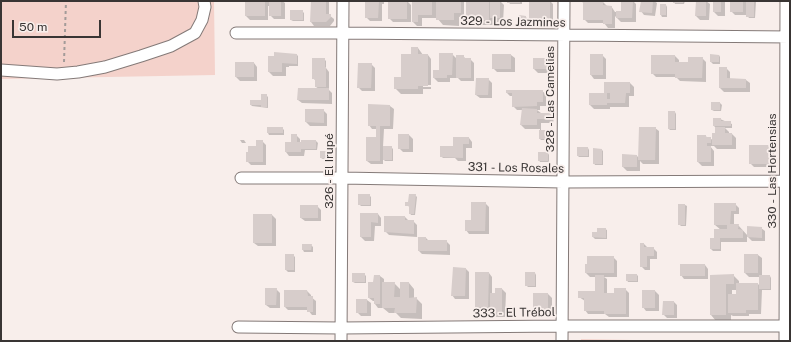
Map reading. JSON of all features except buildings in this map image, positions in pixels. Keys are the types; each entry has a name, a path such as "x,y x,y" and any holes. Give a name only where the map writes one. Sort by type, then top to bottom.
{"street":[{"path":"1,70 63,73 78,72 105,67 171,46 195,33 202,20 205,7 204,1"},
{"name":"326 - El Irupé","path":"341,341 343,1"},
{"name":"328 - Las Camelias","path":"562,341 564,1"},
{"name":"330 - Las Hortensias","path":"785,341 787,326 788,181 788,37 786,1"},
{"name":"329 - Los Jazmines","path":"236,33 788,37"},
{"name":"331 - Los Rosales","path":"241,178 342,178 563,182 788,181"},
{"name":"333 - El Trébol","path":"238,327 787,326"}],"path":[{"path":"63,73 66,1"}],"shaded area":[{"path":"1,1 214,1 215,75 1,79"},
{"path":"581,339 684,341 581,341"}]}
